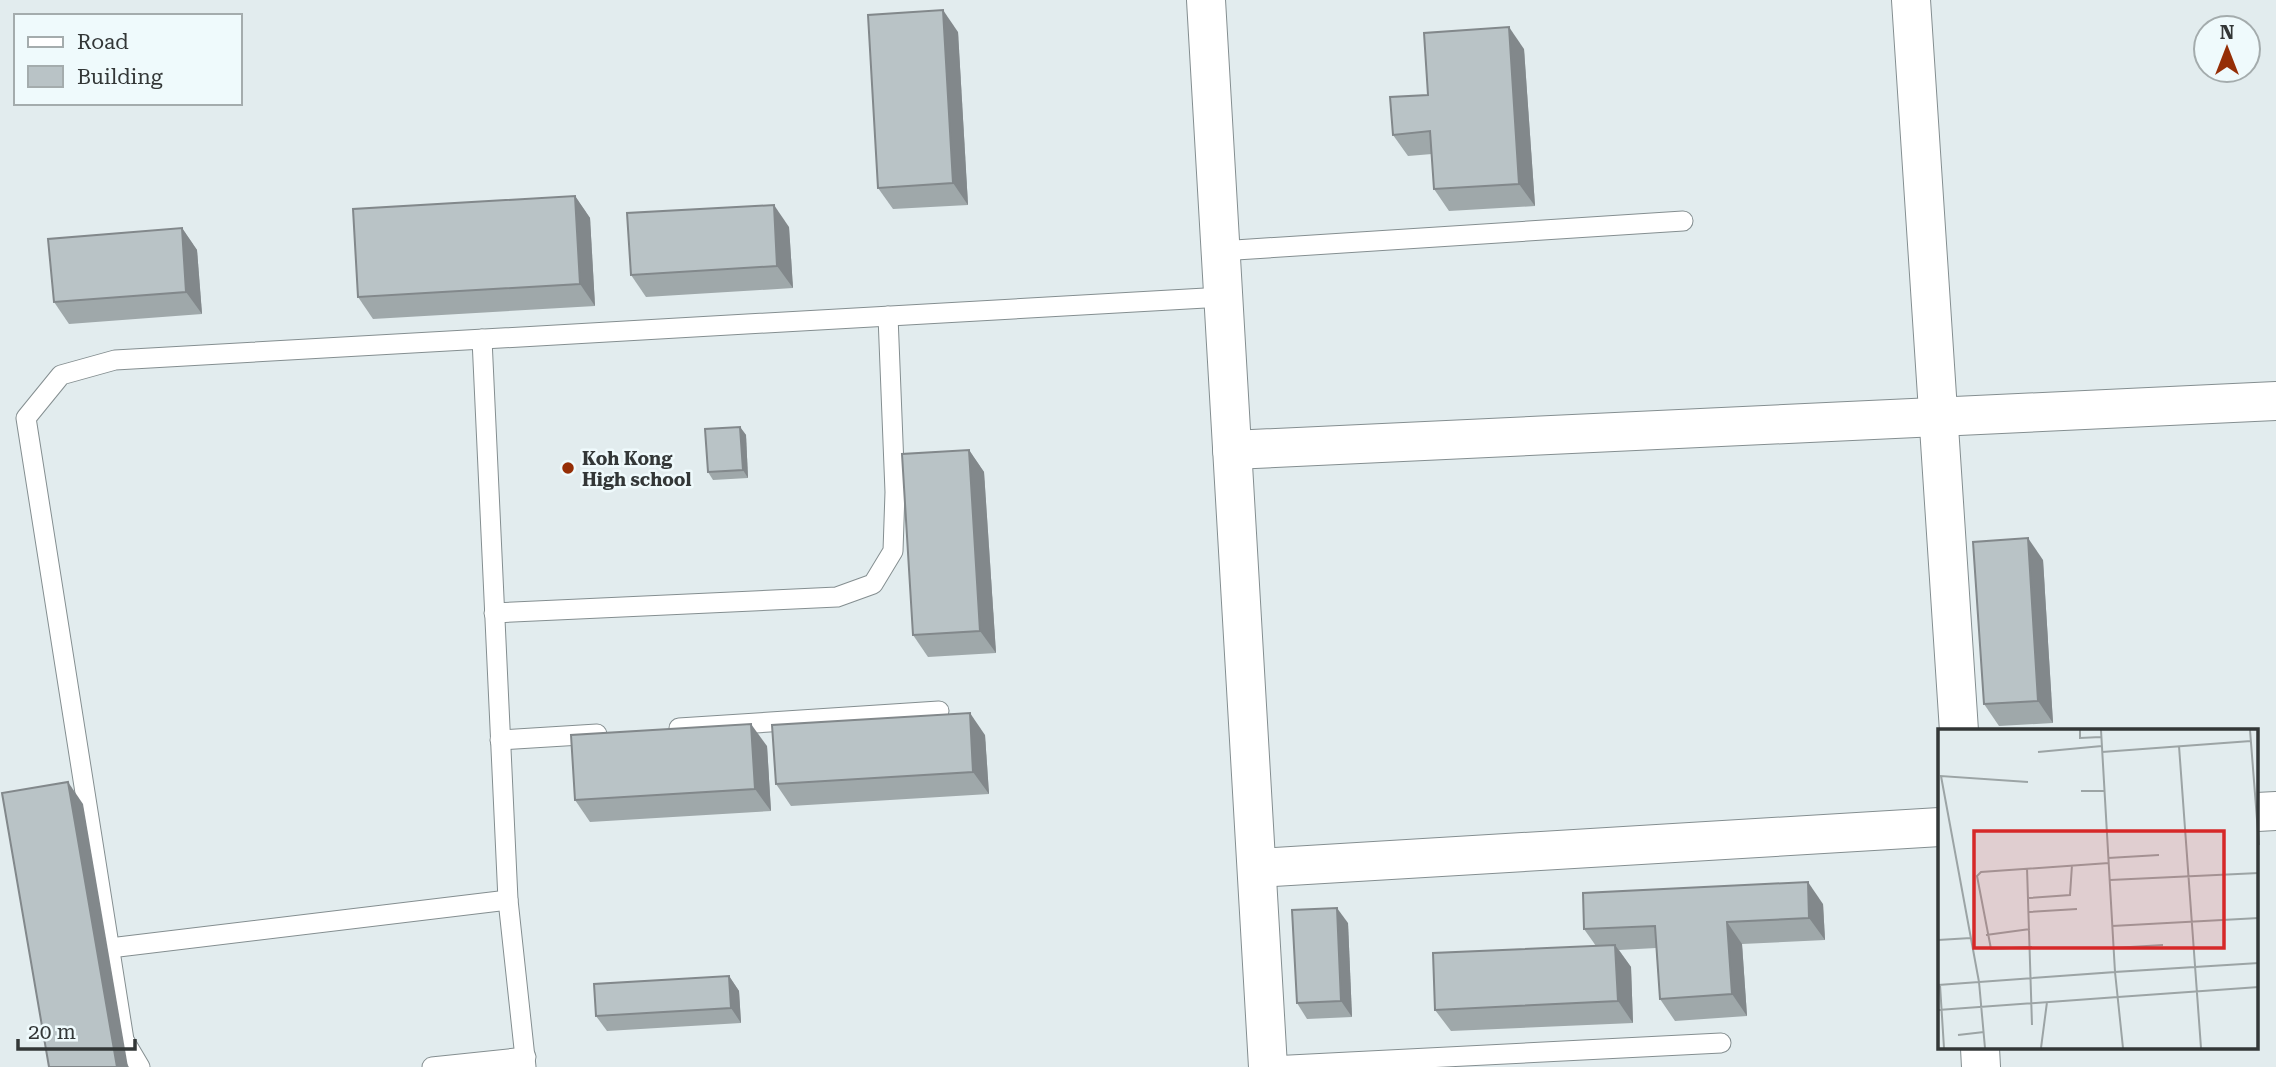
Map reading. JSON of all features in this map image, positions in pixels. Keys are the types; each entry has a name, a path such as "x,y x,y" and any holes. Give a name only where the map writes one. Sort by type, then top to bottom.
{"street":[{"path":"1206,0 1268,1067"},
{"path":"1911,0 1959,729"},
{"path":"1232,450 2276,401"},
{"path":"2258,812 2276,811"},
{"path":"1256,868 1938,827"}],"lane":[{"path":"1220,251 1683,221"},
{"path":"141,1067 124,1040 26,418 61,375 115,360 1223,297"},
{"path":"494,613 837,597 873,584 893,551 895,492 888,316"},
{"path":"432,1067 526,1062 508,901 482,339"},
{"path":"665,729 939,711"},
{"path":"500,740 610,733"},
{"path":"110,948 508,901"},
{"path":"1268,1067 1721,1043"}],"building":[{"path":"943,10 953,183 878,188 868,15"},
{"path":"1509,27 1519,184 1434,189 1430,131 1393,135 1390,97 1428,95 1424,33"},
{"path":"575,196 580,284 358,297 353,209"},
{"path":"774,205 777,266 631,275 627,213"},
{"path":"182,228 186,292 54,302 48,239"},
{"path":"740,427 743,470 708,472 705,429"},
{"path":"969,450 980,631 913,635 902,454"},
{"path":"2028,538 2038,701 1984,704 1973,542"},
{"path":"970,713 973,772 776,784 772,725"},
{"path":"751,724 755,789 575,800 571,735"},
{"path":"68,782 117,1067 49,1067 2,793"},
{"path":"1808,882 1809,918 1727,922 1732,994 1660,999 1655,926 1584,929 1583,893"},
{"path":"1337,908 1341,1001 1297,1003 1292,910"},
{"path":"1615,945 1618,1001 1435,1010 1433,953"},
{"path":"729,976 731,1008 596,1016 594,984"}],"place":[{"name":"Koh Kong High school","path":"568,468"}]}
